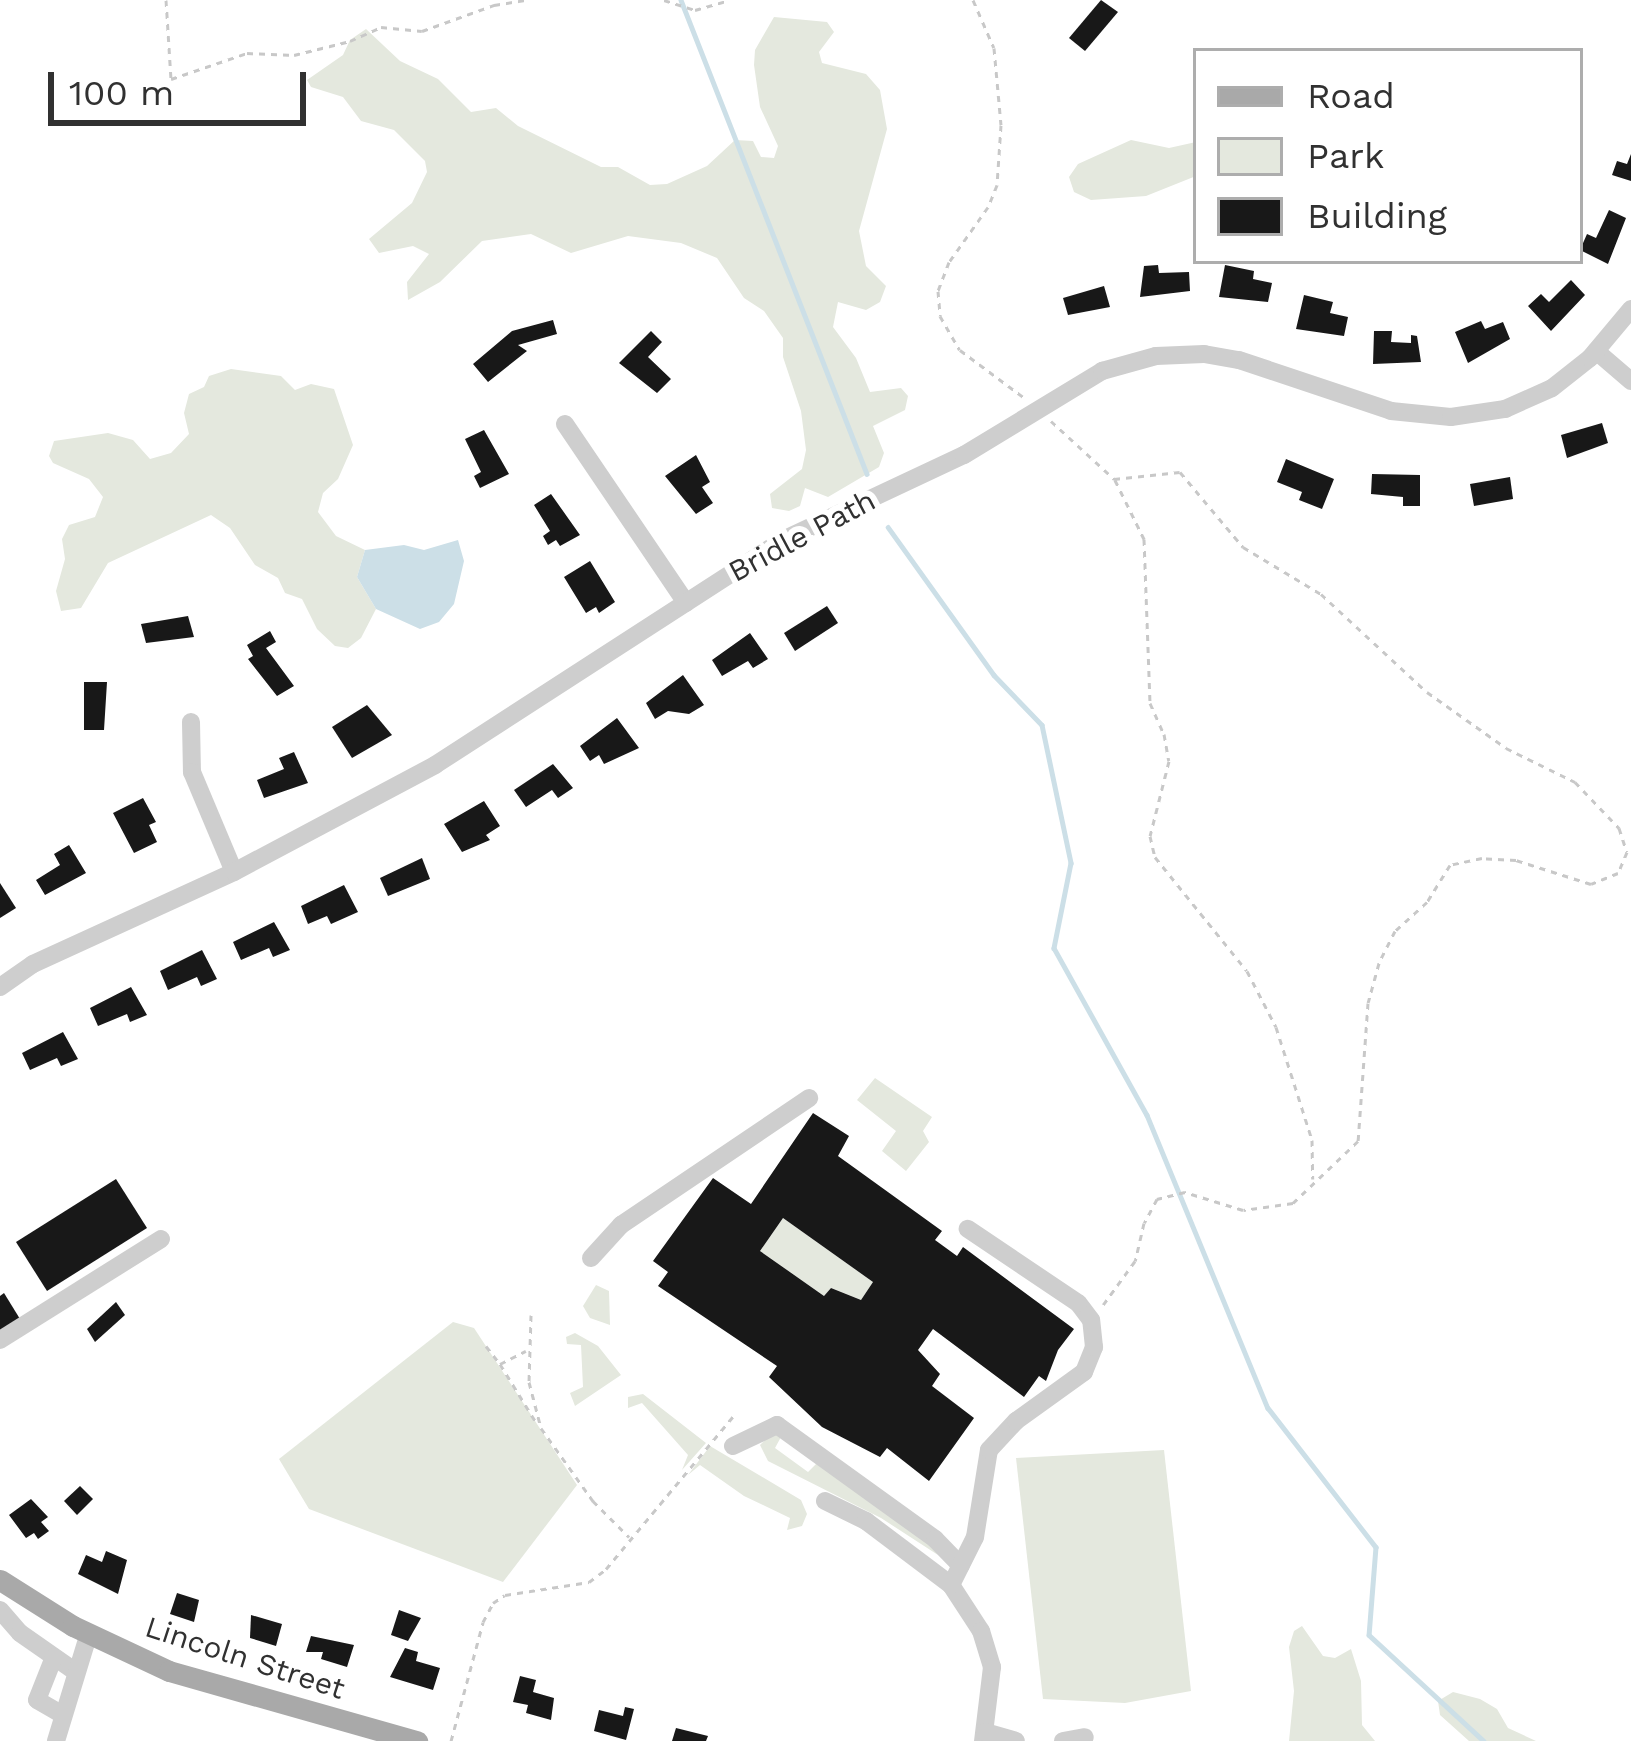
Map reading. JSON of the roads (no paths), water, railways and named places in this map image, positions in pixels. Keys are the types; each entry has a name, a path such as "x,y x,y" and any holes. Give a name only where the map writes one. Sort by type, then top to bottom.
{"main road":[{"name":"Lincoln Street","path":"0,1580 89,1633 169,1671 375,1736 417,1741"}],"street":[{"name":"Bridle Path","path":"0,987 33,964 234,872 435,765 782,540 964,455 1115,367 1156,356 1204,354 1238,360 1391,412 1451,417 1528,400 1597,351 1631,309"},
{"path":"1597,351 1631,381"},
{"path":"565,424 686,603"},
{"path":"191,722 192,772 234,872"},
{"path":"591,1258 621,1225 809,1098"},
{"path":"951,1586 975,1537 989,1450 1016,1421 1084,1372 1094,1347 1093,1328 1078,1303 968,1229"},
{"path":"0,1340 161,1239"},
{"path":"734,1446 777,1425 940,1543 961,1566"},
{"path":"825,1501 866,1521 951,1586 980,1630 992,1666 984,1737 1016,1741"},
{"path":"0,1610 20,1633 76,1672"},
{"path":"56,1741 89,1633"},
{"path":"54,1657 37,1700 63,1714"},
{"path":"1063,1741 1085,1737"}],"waterway":[{"path":"681,0 867,474"},
{"path":"888,527 994,675 1042,725 1071,863 1054,948 1147,1115 1268,1408 1376,1547 1369,1635 1484,1741"}]}
